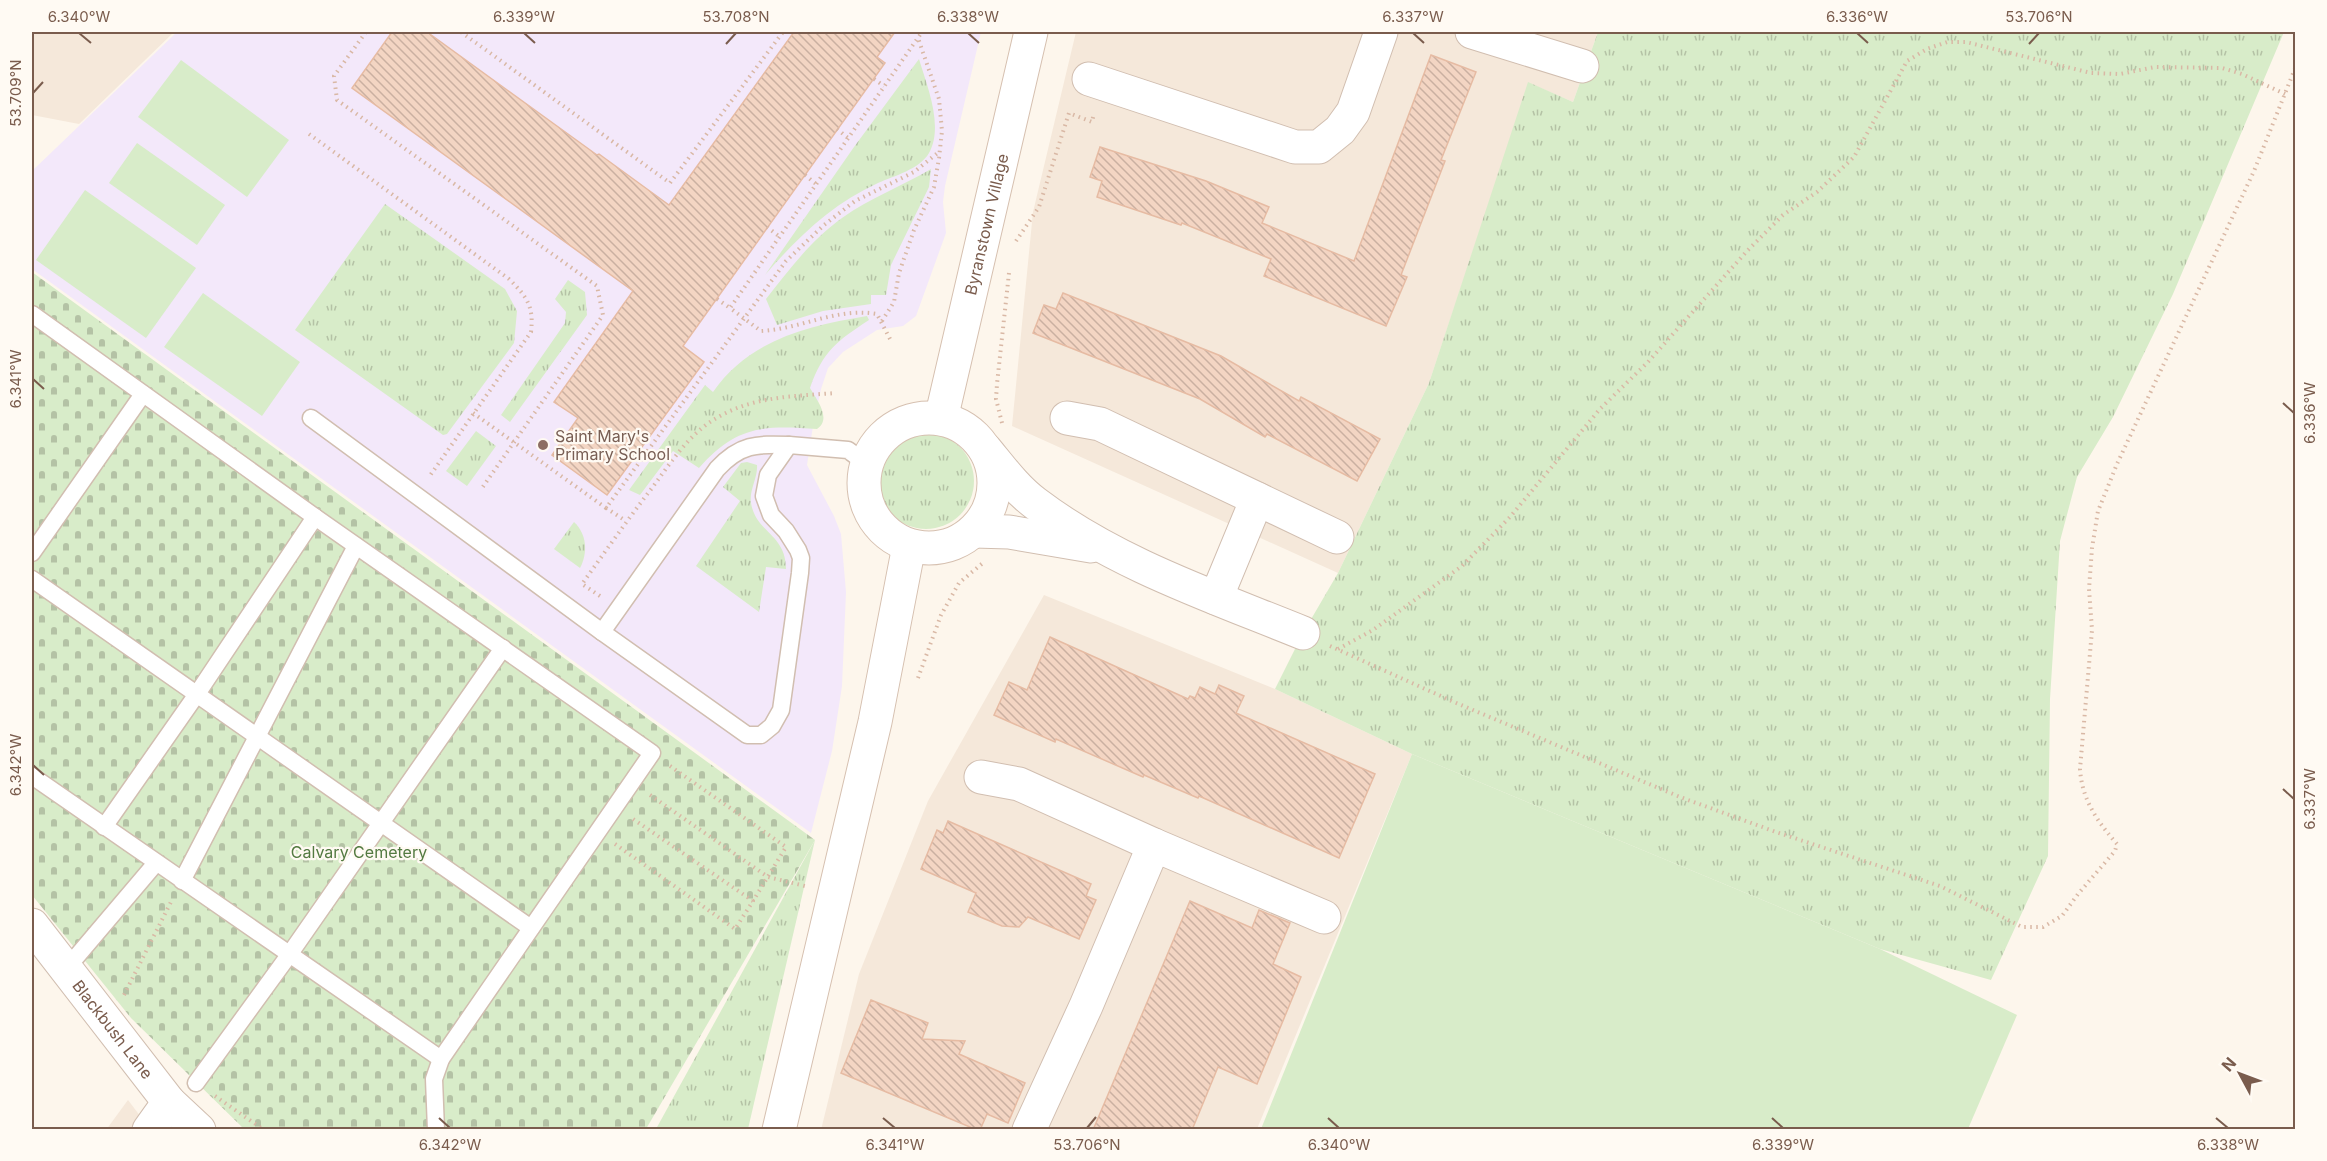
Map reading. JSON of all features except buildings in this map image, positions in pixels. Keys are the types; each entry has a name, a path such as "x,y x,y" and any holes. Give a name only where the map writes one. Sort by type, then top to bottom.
{"street":[{"name":"Byranstown Village","path":"941,419 1031,32"},
{"path":"1096,81 1295,147 1319,147 1340,130 1353,112 1381,32"},
{"path":"1472,32 1556,44 1582,66"},
{"path":"995,440 973,435 958,425 941,419 922,418 904,423 888,433 875,447 867,464 864,484 868,504 877,522 891,536 909,546 926,548 944,547 960,541 981,545 1010,532 1102,548"},
{"path":"1067,418 1100,424 1337,537"},
{"path":"981,545 994,492 995,440"},
{"path":"995,440 1016,486 1033,502 1102,548 1303,633"},
{"path":"1216,598 1257,499"},
{"path":"779,1130 875,722 909,546"},
{"path":"981,777 1019,784 1154,845 1324,917"},
{"path":"1029,1130 1086,1006 1154,845"},
{"name":"Blackbush Lane","path":"32,925 169,1102 199,1130"},
{"path":"149,1130 169,1102"}],"lane":[{"path":"32,314 315,517 652,753 441,1059 434,1078 436,1130"},
{"path":"32,553 143,394"},
{"path":"311,418 602,632 747,735 761,735 772,726 781,710 791,646 801,558 786,531 771,515 765,504 764,487 774,464 789,445"},
{"path":"602,632 727,459 751,446 789,445 848,450 867,464"},
{"path":"104,827 315,517"},
{"path":"182,881 356,546"},
{"path":"32,579 531,928"},
{"path":"196,1083 289,955 503,648"},
{"path":"32,776 441,1059"},
{"path":"66,969 156,863"}],"path":[{"path":"366,32 334,76 337,100 597,286 603,315 482,488"},
{"path":"461,32 670,183 783,32"},
{"path":"730,308 922,32"},
{"path":"882,321 894,302 899,273 914,230 934,187 940,152 942,131 939,99 918,38"},
{"path":"1337,649 1373,630 1462,566 1510,517 1600,410 1648,362 1747,251 1783,215 1817,192 1854,157 1907,61 1927,49 1947,42 1966,42 2091,73 2121,74 2155,67 2222,68 2242,74 2285,94"},
{"path":"1303,633 1497,720 1680,797 1776,832 1940,886 2022,927 2043,927 2062,916 2115,851 2117,844 2098,821 2086,801 2081,786 2080,769 2092,630 2089,590 2098,511 2117,464 2254,171 2295,66"},
{"path":"874,79 884,86"},
{"path":"1013,236 1011,248 1039,207 1069,113 1092,122 1096,81"},
{"path":"837,129 848,138"},
{"path":"309,134 509,279 531,306 533,316 531,332 416,495"},
{"path":"606,508 786,261 824,225 855,201 914,172 940,152"},
{"path":"805,175 816,184"},
{"path":"767,227 780,237"},
{"path":"995,440 999,414 997,384 1010,269"},
{"path":"717,299 761,331 779,330 828,316 862,312 877,314 890,339"},
{"path":"474,413 626,521"},
{"path":"917,680 941,615 981,545"},
{"path":"597,832 735,929 786,847 652,753"},
{"path":"632,782 768,877 805,886"},
{"path":"614,807 753,901"},
{"path":"123,995 182,881"},
{"path":"196,1083 264,1130"}],"shaded area":[{"path":"32,32 174,32 79,124 32,115"},
{"name":"Saint Mary's Primary School","path":"177,32 981,32 945,186 943,202 946,233 916,316 903,326 877,330 843,352 828,368 813,426 807,465 841,534 846,592 842,686 832,751 811,833 32,269 32,171"},
{"path":"1076,32 1598,32 1573,102 1529,83 1429,383 1338,573 1012,426 1033,212"},
{"path":"1044,595 1275,689 1412,754 1257,1129 821,1130 859,974 928,801"},
{"path":"128,1100 150,1129 106,1130"}],"green space":[{"path":"1598,32 2284,32 2173,294 2113,417 2077,477 2060,541 2050,699 2048,856 1991,980 1880,949 1412,754 1275,689 1303,633 1338,573 1429,383 1528,82 1573,102"},
{"path":"919,59 930,93 935,119 933,142 925,159 899,175 861,191 831,211 803,235 765,275 854,147"},
{"path":"181,60 289,140 247,197 138,117"},
{"path":"137,143 225,205 197,245 109,183"},
{"path":"931,169 929,187 891,265 886,295 871,295 871,304 823,311 777,325 766,299 810,246 853,211"},
{"path":"85,190 196,268 146,338 36,260"},
{"path":"385,204 505,289 517,311 514,343 447,434 443,435 295,330"},
{"name":"Calvary Cemetery","path":"32,272 815,840 646,1129 244,1129 131,1018 32,895"},
{"path":"568,280 585,292 587,315 510,422 501,415 565,323 566,312 555,299"},
{"path":"203,293 300,362 262,416 164,347"},
{"path":"867,316 869,320 832,348 815,375 810,388 823,415 821,425 817,429 781,428 752,431 725,444 699,468 673,451 640,495 629,490 705,385 713,392 727,374 744,360 781,338 823,325"},
{"path":"476,431 496,446 467,486 446,471"},
{"path":"926,433 945,436 960,447 971,462 974,481 971,500 960,515 945,526 926,529 907,526 892,515 881,500 878,481 881,462 892,447 907,436"},
{"path":"741,463 757,465 751,498 754,513 781,548 785,557 786,569 766,567 759,612 696,566 740,501 723,487"},
{"path":"574,522 582,532 585,544 580,568 554,549"},
{"path":"1412,754 1880,949 2017,1015 1968,1129 1261,1129"},
{"path":"815,840 748,1129 656,1129"}],"place":[{"name":"Saint Mary's Primary School","path":"543,445"}]}
